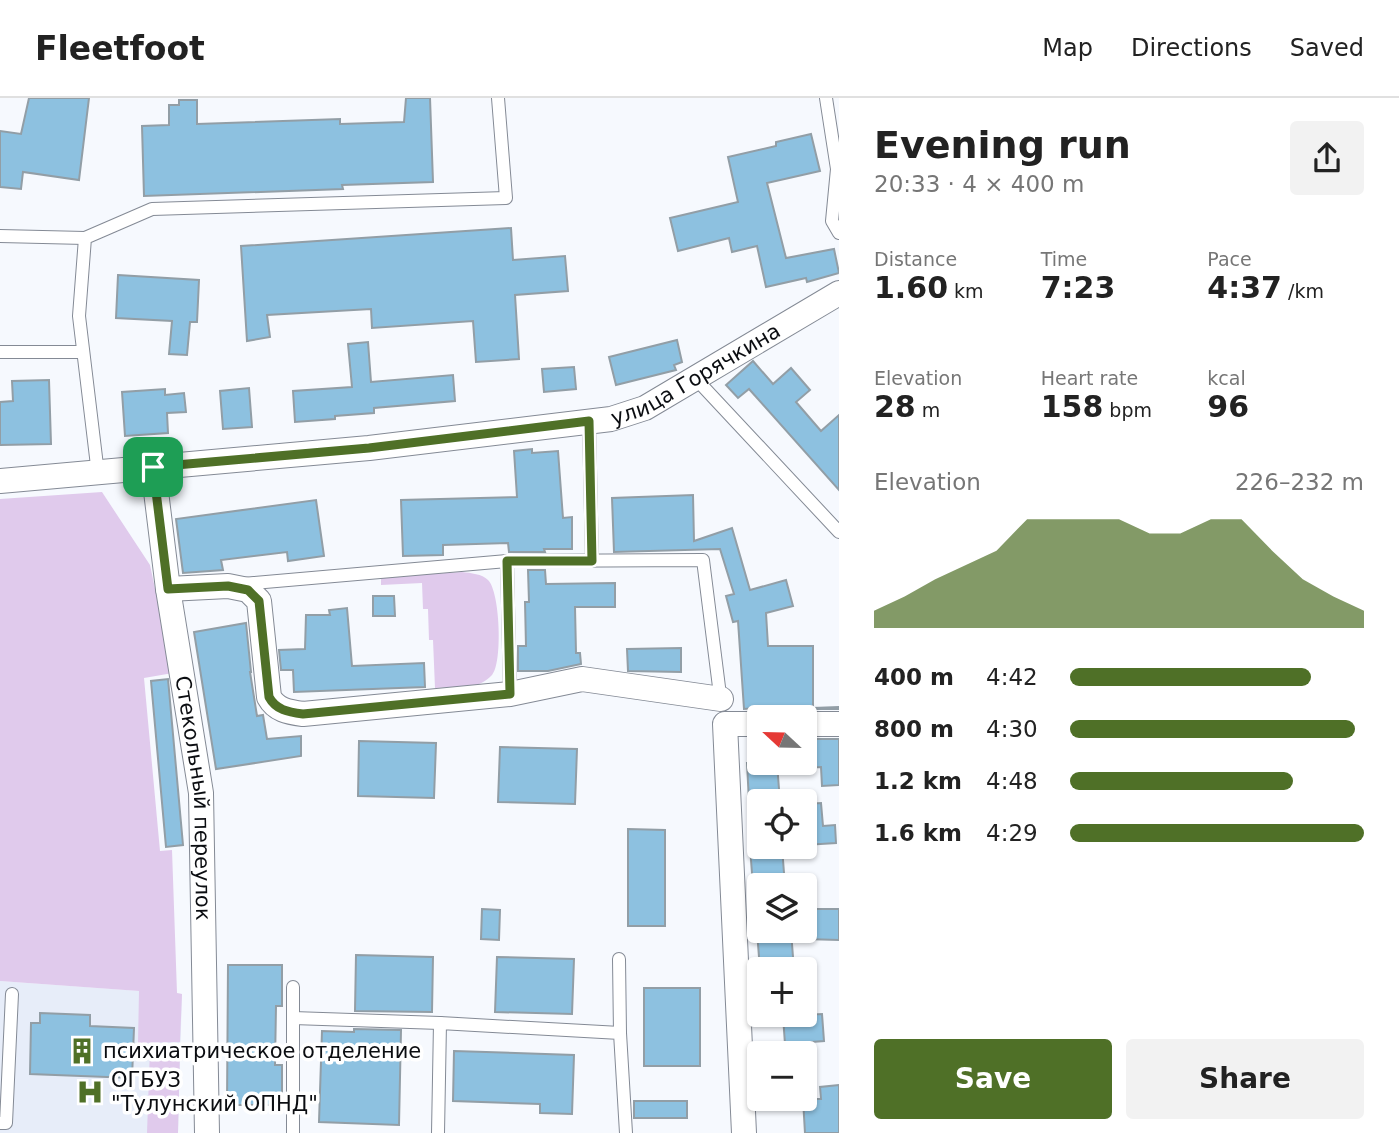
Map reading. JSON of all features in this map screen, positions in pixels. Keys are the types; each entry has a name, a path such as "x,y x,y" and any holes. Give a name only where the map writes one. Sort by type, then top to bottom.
{"street":[{"name":"улица Горячкина","path":"0,481 369,448 611,419 645,408 839,292"},
{"name":"Стекольный переулок","path":"153,467 168,589 201,793 207,1133"},
{"path":"168,589 238,588 259,601 269,697 273,705 282,710 303,714 510,694 582,678 721,699"},
{"path":"744,1133 725,724 747,724"},
{"path":"817,724 839,724"}],"lane":[{"path":"0,236 85,238 152,209 506,198 498,98"},
{"path":"826,98 837,169 832,221 839,233"},
{"path":"85,238 79,316 97,474"},
{"path":"0,352 83,352"},
{"path":"696,379 839,532"},
{"path":"589,421 592,561"},
{"path":"507,561 510,694"},
{"path":"238,588 507,561 703,561 725,724"},
{"path":"619,959 626,1133"},
{"path":"293,987 293,1133"},
{"path":"0,1124 6,1124 12,994"},
{"path":"293,1018 620,1033"},
{"path":"438,1133 440,1023"}],"shaded area":[{"path":"102,492 150,565 173,673 144,678 160,851 172,850 177,993 182,994 180,1042 138,1043 139,991 0,981 0,499"},
{"path":"462,572 483,576 492,587 499,627 498,657 492,675 480,684 435,688 433,640 429,640 428,609 423,609 422,583 381,585 381,577"},
{"name":"ОГБУЗ \"Тулунский ОПНД\"","path":"0,981 182,994 178,1133 0,1133"},
{"path":"150,1049 180,1051 178,1133 147,1133"}],"building":[{"path":"29,98 89,98 79,180 23,172 21,189 0,187 0,131 21,134"},
{"path":"406,98 430,98 433,182 342,185 343,189 144,196 142,126 169,125 169,105 179,105 179,100 197,100 197,124 340,119 340,124 404,122"},
{"path":"811,134 820,171 767,183 786,258 834,249 839,273 807,282 806,278 766,287 757,246 732,252 729,238 678,251 670,218 738,202 728,157 776,146 776,142"},
{"path":"511,228 513,260 565,256 568,291 515,295 519,359 476,362 473,321 372,328 371,309 267,315 270,337 247,341 241,246"},
{"path":"118,275 199,280 197,322 190,322 187,355 169,354 172,321 116,318"},
{"path":"677,340 682,362 674,365 676,370 616,385 609,357"},
{"path":"368,342 371,382 453,375 455,401 374,408 374,413 295,422 293,391 352,387 348,344"},
{"path":"753,361 773,384 791,368 810,390 796,402 821,431 839,415 839,490 749,389 738,398 726,385"},
{"path":"574,367 576,389 544,392 542,369"},
{"path":"49,380 51,444 0,445 0,402 13,401 12,381"},
{"path":"249,388 252,427 223,429 220,391"},
{"path":"165,389 165,395 184,393 186,412 167,413 168,433 125,436 122,392"},
{"path":"532,449 532,453 558,451 563,518 572,517 572,549 509,552 508,543 443,545 443,555 403,556 401,500 517,497 514,451"},
{"path":"693,495 694,541 732,528 750,590 786,580 793,606 766,613 768,646 813,646 813,705 747,705 747,709 744,709 738,621 733,622 726,596 734,594 720,549 614,552 612,498"},
{"path":"316,500 324,556 288,561 287,552 221,560 223,570 183,573 176,519"},
{"path":"528,570 545,570 546,584 615,583 615,607 575,607 576,653 580,653 581,664 548,671 518,671 518,646 526,646 525,602 529,602"},
{"path":"373,596 394,596 395,616 373,616"},
{"path":"347,608 352,666 424,663 425,687 294,692 293,670 281,670 279,650 305,649 306,615 330,615 329,610"},
{"path":"246,623 257,716 263,715 267,739 301,736 301,756 216,769 194,632"},
{"path":"681,648 681,672 628,671 627,649"},
{"path":"168,679 183,845 166,847 151,681"},
{"path":"839,707 817,709 817,708"},
{"path":"817,739 839,739 839,785 822,786 821,767 817,767"},
{"path":"359,741 436,743 434,798 358,796"},
{"path":"500,747 577,749 575,804 498,802"},
{"path":"748,775 778,775 779,789 748,789"},
{"path":"817,803 821,803 823,826 835,825 836,843 817,844"},
{"path":"628,829 665,830 665,926 628,926"},
{"path":"751,859 783,859 784,873 752,873"},
{"path":"482,909 500,910 499,940 481,939"},
{"path":"817,909 839,909 839,940 817,939"},
{"path":"758,943 792,943 793,957 759,957"},
{"path":"356,955 433,957 432,1012 355,1011"},
{"path":"497,957 574,959 572,1014 495,1012"},
{"path":"228,965 282,965 282,1006 276,1006 275,1065 282,1065 282,1105 227,1105"},
{"path":"644,988 700,988 700,1066 644,1066"},
{"name":"психиатрическое отделение","path":"40,1013 90,1015 90,1026 134,1028 132,1078 30,1074 31,1023 40,1023"},
{"path":"817,1014 822,1014 824,1041 785,1041 784,1027 817,1027"},
{"path":"354,1029 401,1030 399,1125 319,1122 322,1031 354,1032"},
{"path":"454,1051 574,1055 572,1114 540,1113 540,1104 453,1101"},
{"path":"839,1085 839,1133 805,1133 804,1111 817,1111 817,1099 821,1099 820,1087"},
{"path":"634,1101 687,1101 687,1118 634,1118"}],"place":[{"name":"психиатрическое отделение","path":"82,1051"},
{"name":"ОГБУЗ \"Тулунский ОПНД\"","path":"90,1092"}],"route":[{"path":"589,421 592,561 507,561 510,694 303,714 290,713 273,705 269,697 259,601 248,590 228,586 168,589 153,467 369,448 589,421"}]}
